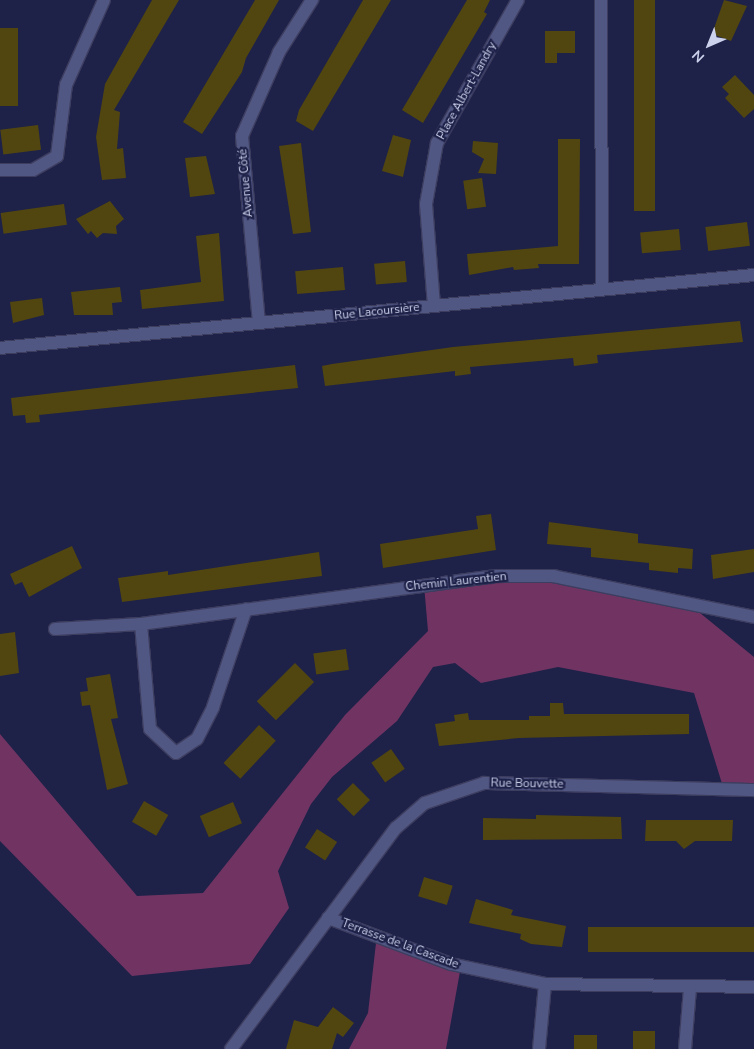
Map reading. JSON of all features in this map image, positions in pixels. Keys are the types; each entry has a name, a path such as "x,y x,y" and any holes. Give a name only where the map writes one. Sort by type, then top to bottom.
{"street":[{"path":"0,170 34,170 58,156 66,84 104,0"},
{"name":"Avenue Côté","path":"259,324 242,136 280,52 312,0"},
{"name":"Place Albert-Landry","path":"434,306 426,204 438,143 518,0"},
{"path":"601,0 602,289"},
{"name":"Rue Lacoursière","path":"0,348 754,275"},
{"name":"Chemin Laurentien","path":"55,630 141,624 496,576 553,576 754,617"},
{"path":"141,624 150,729 176,753 197,739 213,708 246,609"},
{"name":"Rue Bouvette","path":"328,918 396,828 425,803 484,783 754,790"},
{"name":"Terrasse de la Cascade","path":"231,1049 328,918 452,964 545,984 690,988 754,987"},
{"path":"538,1049 545,984"},
{"path":"685,1049 690,988"}],"shaded area":[{"path":"553,576 689,604 754,657 754,790 724,790 694,693 558,667 481,683 455,663 433,667 397,721 332,777 311,804 278,871 289,908 250,964 132,976 0,841 0,734 137,896 203,893 345,715 428,631 424,585"},
{"path":"376,943 461,966 446,1049 349,1049 368,1013"}],"building":[{"path":"152,0 179,0 114,110 120,112 117,149 123,148 126,178 102,180 96,137 105,84"},
{"path":"255,0 279,0 246,58 242,72 202,134 183,122"},
{"path":"363,0 391,0 313,131 296,121 299,110"},
{"path":"467,0 490,0 484,12 487,14 423,123 402,110"},
{"path":"634,0 655,0 655,211 634,211"},
{"path":"724,0 747,6 731,41 712,34"},
{"path":"0,28 18,28 18,106 0,106"},
{"path":"545,31 575,31 575,53 557,53 557,63 545,63"},
{"path":"735,75 754,95 754,109 744,118 725,98 729,94 722,87"},
{"path":"38,125 41,150 3,154 0,130"},
{"path":"393,135 411,140 403,177 382,171"},
{"path":"558,139 580,139 579,264 538,264 539,268 514,270 513,267 469,275 467,254 558,246"},
{"path":"473,141 498,143 496,174 478,173 484,159 472,152"},
{"path":"301,143 311,232 293,234 279,146"},
{"path":"206,156 215,194 190,197 185,158"},
{"path":"482,178 486,207 467,209 463,181"},
{"path":"110,201 124,219 116,226 117,234 103,233 97,238 91,231 88,234 76,219"},
{"path":"64,204 67,225 4,234 1,213"},
{"path":"747,222 750,246 708,251 705,227"},
{"path":"679,229 681,250 642,253 640,232"},
{"path":"219,233 224,301 142,309 140,290 201,282 196,236"},
{"path":"405,261 407,282 376,285 374,264"},
{"path":"343,267 345,290 297,294 295,271"},
{"path":"120,287 122,302 112,303 113,315 74,315 71,292"},
{"path":"42,298 44,315 13,323 10,302"},
{"path":"740,321 743,342 597,355 598,363 574,366 573,358 470,367 471,374 455,376 455,371 325,386 322,366 453,347"},
{"path":"295,365 298,388 39,415 40,422 26,423 25,415 13,416 11,398"},
{"path":"491,514 496,550 383,568 380,544 478,529 476,516"},
{"path":"549,522 638,534 638,543 693,549 692,569 678,568 678,573 649,570 649,563 591,557 591,548 547,544"},
{"path":"72,546 82,568 29,597 22,582 15,585 10,574"},
{"path":"754,549 754,572 713,579 711,555"},
{"path":"319,552 322,576 122,602 118,578 168,571 168,575"},
{"path":"15,632 19,673 0,676 0,634"},
{"path":"346,649 349,670 316,674 313,654"},
{"path":"295,663 314,682 276,720 257,701"},
{"path":"110,674 118,718 111,719 128,784 107,790 90,705 82,706 80,692 88,691 86,678"},
{"path":"550,703 563,703 564,714 689,714 689,734 519,738 439,746 435,724 455,721 454,715 468,713 469,720 529,720 529,716 550,716"},
{"path":"259,725 276,741 240,779 224,763"},
{"path":"391,749 405,769 385,782 371,763"},
{"path":"353,783 370,800 354,816 337,799"},
{"path":"144,801 168,815 156,836 132,822"},
{"path":"233,802 242,823 209,837 200,816"},
{"path":"536,815 621,817 622,839 483,840 483,818 536,819"},
{"path":"646,820 733,820 732,841 695,841 684,849 676,841 645,841"},
{"path":"317,829 337,842 325,861 305,847"},
{"path":"424,877 453,886 447,905 418,896"},
{"path":"476,899 513,910 511,915 566,926 562,947 531,944 520,939 521,934 469,923"},
{"path":"588,927 754,927 754,952 588,952"},
{"path":"333,1007 354,1023 343,1037 337,1033 332,1049 286,1049 294,1020 318,1027"},
{"path":"633,1031 655,1031 655,1049 633,1049"},
{"path":"574,1035 597,1035 597,1049 574,1049"}]}
